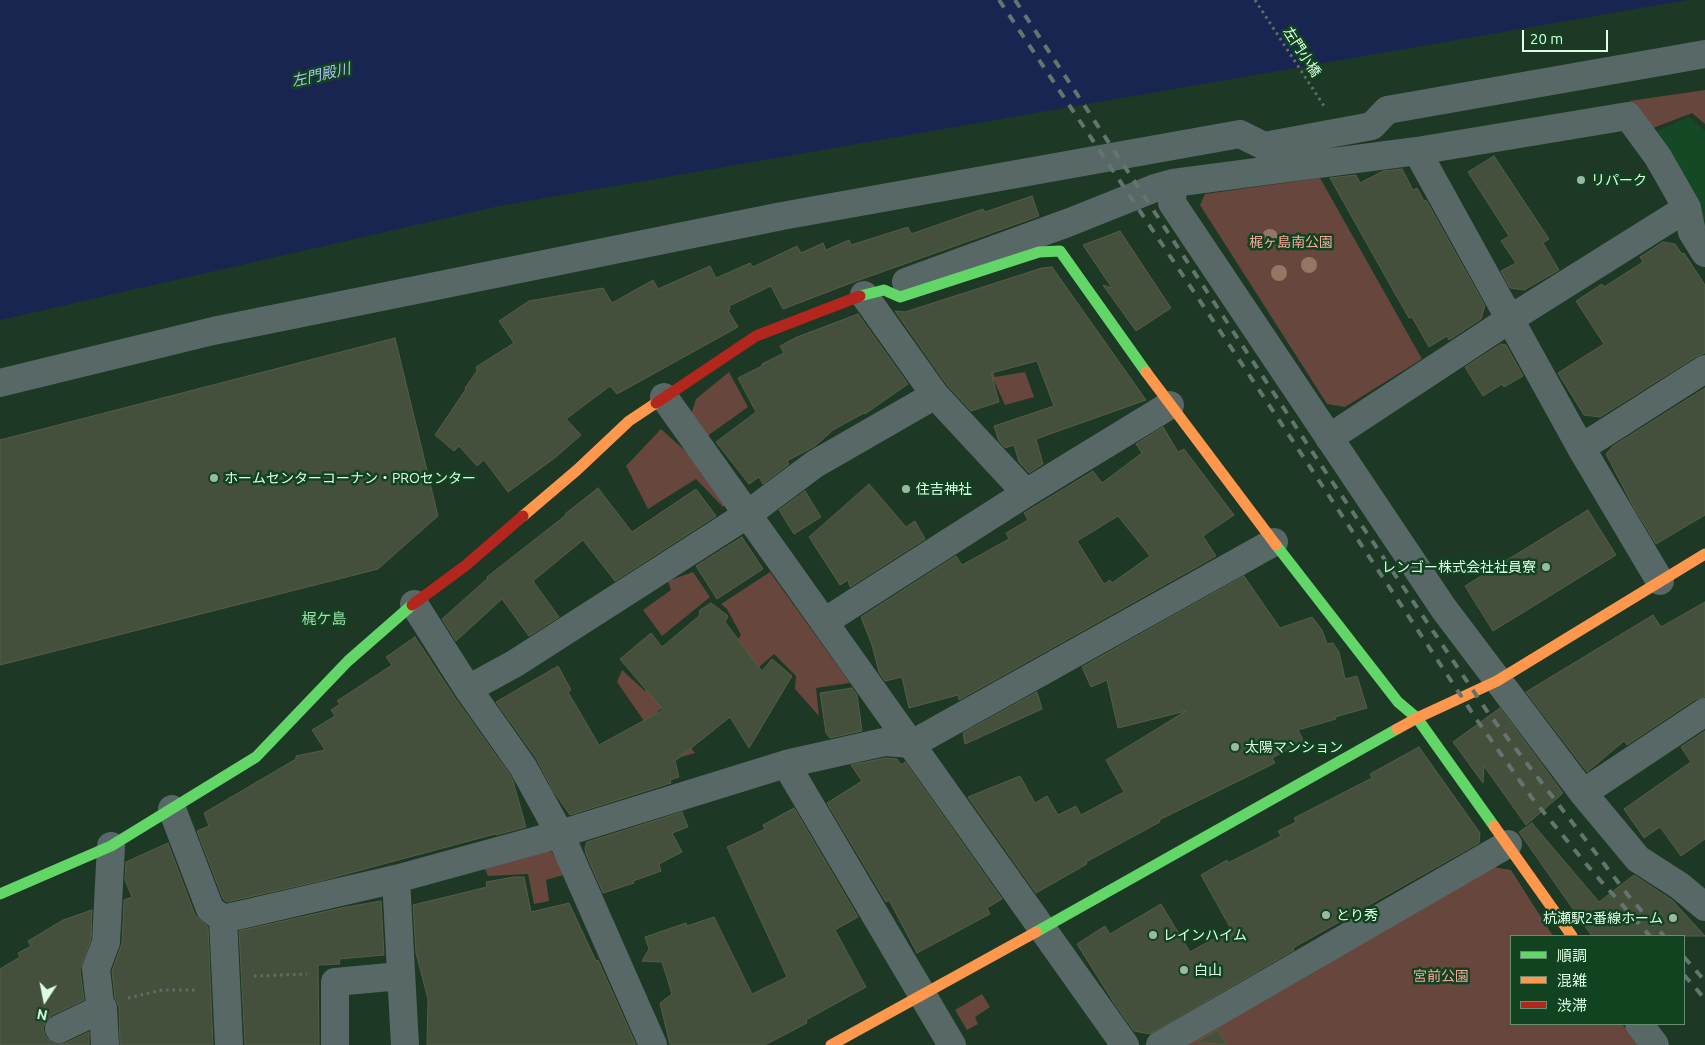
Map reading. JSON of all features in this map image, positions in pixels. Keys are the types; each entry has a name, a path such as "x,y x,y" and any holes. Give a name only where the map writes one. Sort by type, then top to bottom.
{"street":[{"path":"1705,54 1387,110 1372,126 1148,170 1164,186 1172,203 1329,438 1444,609 1497,682 1583,793 1638,859 1680,886 1705,907"},
{"path":"0,894 111,846 256,756 348,661 414,604 465,566 577,470 629,421 756,336 1164,186 1417,151 1628,116 1658,157 1687,208 1692,232 1705,253"},
{"path":"0,383 214,331 782,216 1240,134 1264,146"},
{"path":"1417,151 1581,448 1660,582"},
{"path":"1329,438 1510,319 1687,208"},
{"path":"874,293 900,297 1039,252 1060,251 1170,405 1274,542 1398,702 1417,718 1571,935"},
{"path":"874,293 935,395 1026,493"},
{"path":"1581,448 1705,369"},
{"path":"468,689 514,664 748,514 815,464 935,395"},
{"path":"664,397 1125,1045"},
{"path":"824,622 1026,493 1170,405"},
{"path":"223,919 396,879 560,834 786,764 884,742 912,744 1274,542"},
{"path":"831,1045 1417,718 1497,682 1705,554"},
{"path":"414,604 468,689 523,767 560,834 653,1045"},
{"path":"1583,793 1705,712"},
{"path":"786,764 952,1045"},
{"path":"172,809 210,908 223,919 229,1045"},
{"path":"1160,1045 1508,844"},
{"path":"105,1045 96,969 106,942 111,846"},
{"path":"396,879 405,1045"},
{"path":"335,1045 335,982 401,976"},
{"path":"59,1029 101,1006"},
{"path":"1640,1025 1655,1045"}],"path":[{"name":"左門小橋","path":"1255,0 1326,108"},
{"path":"101,1006 162,990 325,974 335,982"}],"shaded area":[{"path":"1689,117 1705,131 1705,221 1651,134"}],"green space":[{"path":"1705,90 1705,124 1692,113 1648,130 1629,101"},
{"name":"梶ヶ島南公園","path":"1320,178 1422,359 1345,407 1327,404 1200,205 1205,194"},
{"path":"983,345 995,377 1025,372 1034,397 1005,405 994,381 956,384"},
{"path":"729,372 748,407 706,437 690,418 696,399"},
{"path":"661,429 701,465 729,501 723,507 696,479 648,509 626,466"},
{"path":"693,572 710,597 662,636 643,610 671,590 668,581"},
{"path":"770,572 850,683 816,688 819,716 795,689 796,676 774,654 759,667 734,644 741,635 727,609 721,604"},
{"path":"622,670 645,691 651,685 690,685 654,715 684,739 695,753 671,760 617,682"},
{"path":"551,851 567,874 546,880 549,901 534,904 528,874 488,876 482,863 537,852"},
{"name":"宮前公園","path":"1493,867 1511,870 1552,935 1510,935 1510,1025 1623,1025 1639,1045 1183,1045"},
{"path":"982,994 990,1007 975,1017 978,1024 967,1030 955,1010"}],"water":[{"name":"左門殿川","path":"0,0 1687,0 499,206 0,320"}],"building":[{"path":"1494,156 1549,239 1543,243 1559,270 1524,290 1510,288 1501,271 1516,263 1501,241 1509,236 1468,172"},
{"path":"1402,169 1413,190 1417,188 1424,201 1426,200 1485,306 1481,319 1449,340 1447,336 1429,347 1412,317 1409,318 1330,178 1356,175 1360,183 1383,171"},
{"path":"1032,196 1039,216 783,309 771,286 729,306 730,309 728,310 738,327 617,394 610,386 566,419 581,435 556,457 508,492 484,460 477,466 459,446 454,451 435,435 477,371 476,367 514,343 499,321 529,301 603,288 612,303 653,280 658,289 710,266 716,278 750,263 753,267 797,246 801,253 823,243 826,250 849,240 851,245 908,227 911,234 983,209 985,212"},
{"path":"1120,231 1171,308 1136,331 1103,285 1112,288 1083,245"},
{"path":"1663,242 1675,244 1682,254 1684,253 1705,285 1705,353 1697,356 1600,417 1584,415 1558,373 1604,344 1576,301 1602,284 1604,287 1643,262 1640,257"},
{"path":"1052,267 1146,400 1036,439 1043,464 1029,473 1019,462 1014,445 1005,448 999,441 994,426 1054,406 1037,361 991,373 999,402 971,411 947,385 895,311 905,312 1042,268"},
{"path":"858,314 908,384 865,414 833,430 815,446 787,461 789,464 763,484 759,477 749,484 716,442 756,412 738,378 784,353 780,346 797,337"},
{"name":"ホームセンターコーナン・PROセンター","path":"395,338 438,516 378,569 0,665 0,440"},
{"path":"1501,344 1506,345 1523,376 1504,387 1502,384 1483,396 1465,367"},
{"path":"1705,388 1705,515 1656,544 1632,504 1606,454 1613,446"},
{"path":"1163,427 1178,452 1184,449 1234,515 1203,536 1216,556 959,700 958,695 909,708 902,677 885,681 879,672 872,645 861,617 956,556 962,565 1009,539 1006,533 1028,520 1024,513 1093,471 1102,483 1142,453 1136,444","holes":["1118,516 1150,556 1112,583 1110,580 1104,584 1077,541"]},
{"path":"869,484 906,527 915,521 925,539 850,587 848,580 840,585 809,537"},
{"path":"598,488 632,532 696,489 716,516 615,581 583,540 533,581 559,617 529,636 502,599 456,641 442,619 487,577"},
{"path":"805,491 821,517 794,534 779,510"},
{"name":"レンゴー株式会社社員寮","path":"1588,510 1616,555 1493,631 1465,586"},
{"path":"742,537 763,569 717,599 696,566"},
{"path":"1244,576 1280,628 1312,617 1322,630 1327,644 1333,643 1339,652 1345,679 1357,676 1367,708 1298,730 1304,742 1272,758 1275,763 1159,820 1160,822 1086,862 1087,864 1036,893 968,797 1020,776 1035,803 1047,796 1058,815 1076,806 1081,815 1124,792 1106,760 1186,711 1118,728 1107,680 1091,687 1082,667"},
{"path":"1705,602 1705,697 1696,699 1627,745 1624,741 1587,772 1526,692 1653,615 1661,627"},
{"path":"711,603 728,616 725,622 762,671 772,659 792,676 749,748 730,717 675,761 679,777 670,780 671,783 570,815 554,792 536,758 496,702 558,666 571,690 568,692 599,745 663,710 620,659 651,633 662,647 699,616 700,610"},
{"path":"415,637 455,698 510,775 526,827 324,880 227,902 223,899 197,831 209,826 204,813 296,759 296,756 325,750 312,730 335,716 331,710 340,704 337,701 392,665 386,657"},
{"path":"852,688 857,695 862,731 830,738 826,733 820,693"},
{"path":"1037,692 1042,709 965,744 963,733"},
{"path":"1500,708 1563,793 1526,825 1484,766 1483,783 1453,742"},
{"path":"1705,731 1705,839 1681,856 1660,827 1644,838 1624,809 1691,762 1681,747"},
{"path":"1419,747 1480,833 1479,843 1293,948 1294,950 1150,1034 1134,1031 1077,944 1105,926 1110,934 1161,904 1190,952 1231,929 1201,875 1227,860 1228,863 1281,836 1278,831 1296,822 1294,818 1372,778 1370,774"},
{"path":"885,758 897,759 901,765 905,762 1002,899 987,908 990,914 917,953 889,900 886,902 827,803 862,781 851,765"},
{"path":"794,808 858,917 835,930 866,987 806,1020 807,1023 765,1045 670,1045 660,1003 672,994 662,962 642,961 649,949 645,937 686,923 687,926 714,917 752,994 787,977 727,847 765,829 763,825"},
{"path":"682,812 688,827 672,833 682,852 659,864 661,871 633,881 634,883 603,893 586,854 587,842"},
{"path":"1532,823 1599,902 1634,875 1672,900 1705,936 1591,935 1519,832"},
{"path":"168,843 195,915 208,927 213,1045 120,1045 119,1007 115,998 112,971 122,943 124,900 132,897 125,880 126,862"},
{"path":"524,877 531,912 569,903 596,961 598,960 636,1045 427,1045 428,999 416,953 413,905 487,887 486,882"},
{"path":"381,901 384,955 339,959 340,964 318,965 319,1045 245,1045 239,931"},
{"path":"92,910 91,939 80,970 84,1000 52,1015 46,1021 43,1028 45,1036 51,1042 57,1044 66,1043 89,1032 89,1045 0,1045 0,969 20,957 18,953 31,946 28,941 63,920"},
{"path":"1218,1030 1227,1045 1197,1042"}],"railway":[{"path":"999,0 1479,723 1532,798 1592,871 1649,935"},
{"path":"1015,0 1325,471 1489,714 1631,899 1663,935"},
{"path":"1685,958 1705,981"},
{"path":"1685,976 1705,999"}],"traffic: fast":[{"path":"860,296 884,290 900,297 1039,252 1060,251 1146,372"},
{"path":"1276,545 1398,702 1417,718 1494,826"},
{"path":"0,894 111,846 256,757 348,661 412,605"},
{"path":"1036,932 1397,729"}],"traffic: slow":[{"path":"1146,372 1276,545"},
{"path":"523,516 577,470 629,421 656,403"},
{"path":"1397,729 1497,681 1705,554"},
{"path":"1494,826 1571,935"},
{"path":"831,1045 1036,932"}],"traffic: jam":[{"path":"656,403 756,336 860,296"},
{"path":"412,605 465,566 523,516"}],"place":[{"name":"リパーク","path":"1581,180"},
{"name":"ホームセンターコーナン・PROセンター","path":"214,478"},
{"name":"住吉神社","path":"906,489"},
{"name":"レンゴー株式会社社員寮","path":"1546,567"},
{"name":"太陽マンション","path":"1235,747"},
{"name":"とり秀","path":"1326,915"},
{"name":"杭瀬駅2番線ホーム","path":"1673,918"},
{"name":"レインハイム","path":"1153,935"},
{"name":"白山","path":"1184,970"}],"district":[{"name":"梶ケ島","path":"324,619"}]}
